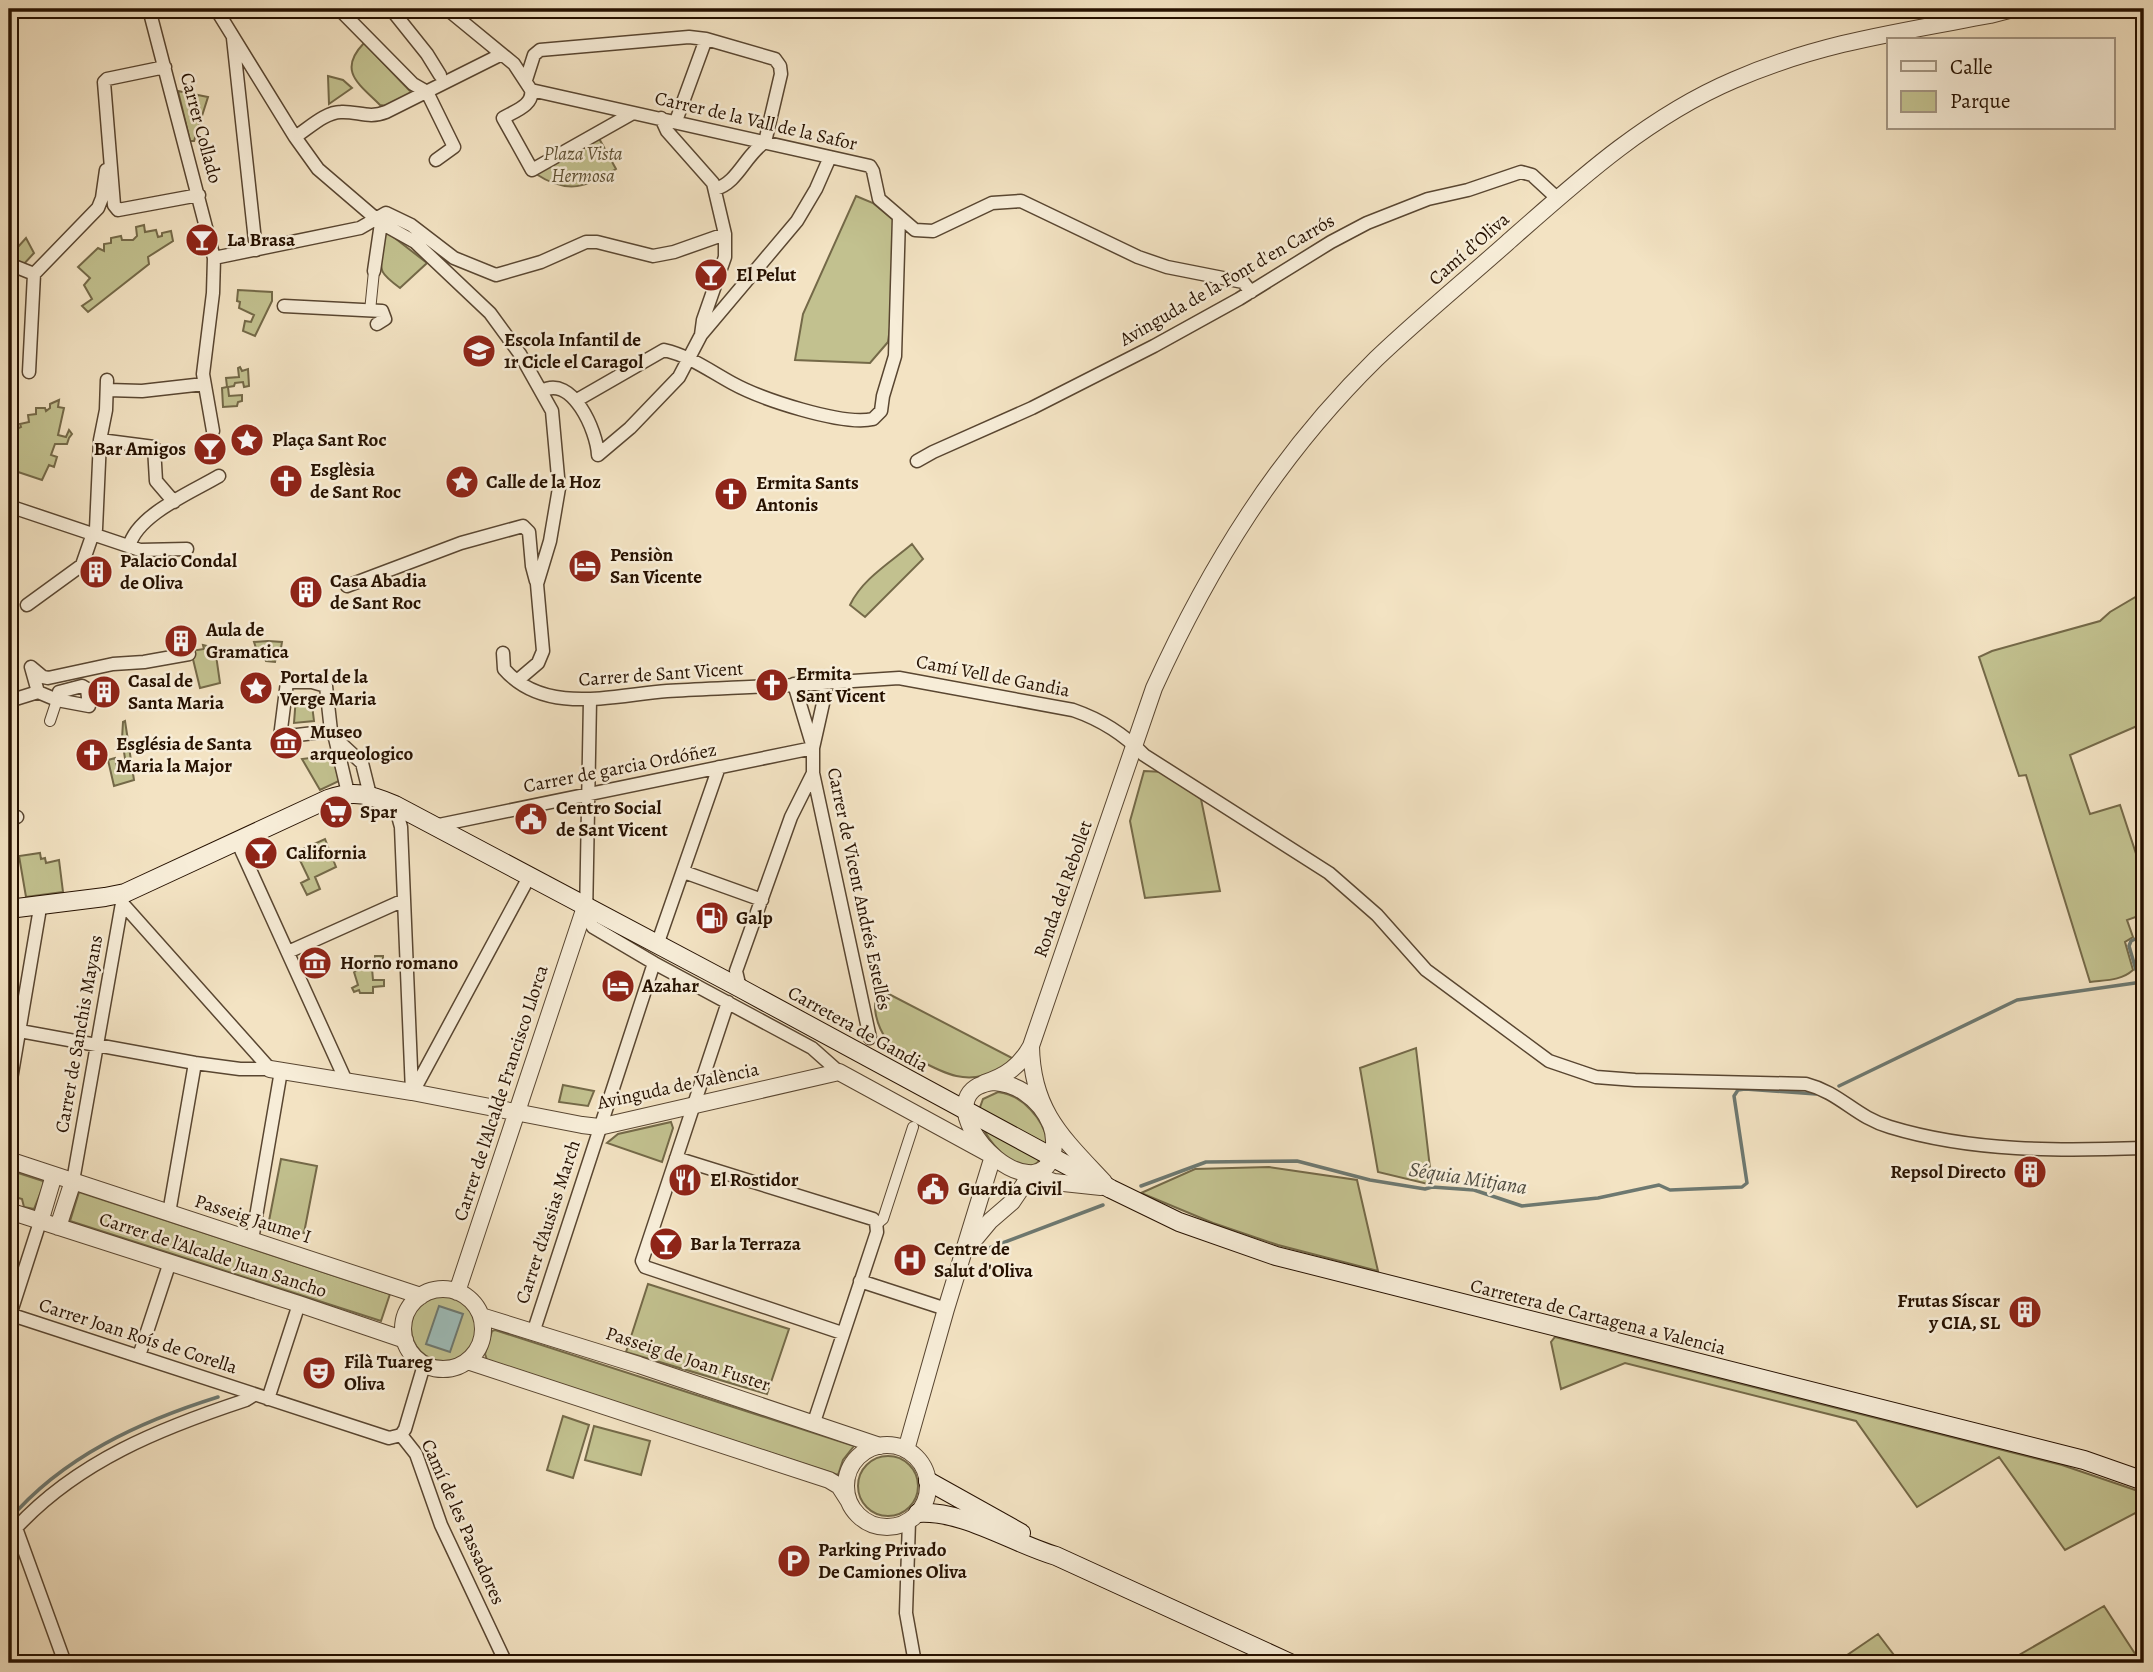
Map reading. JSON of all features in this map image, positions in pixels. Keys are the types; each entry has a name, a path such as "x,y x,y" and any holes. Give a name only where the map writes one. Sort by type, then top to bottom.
{"main road":[{"name":"Carretera de Gandia","path":"346,785 395,805 529,877 584,915 657,945 734,995 965,1111 1111,1189"},
{"path":"9,909 120,899 328,799 346,785"},
{"name":"Carretera de Cartagena a Valencia","path":"1111,1189 1179,1222 1276,1256 2084,1460 2144,1481"},
{"name":"Carretera de Cartagena a Valencia","path":"2084,1460 2110,1461 2144,1469"},
{"path":"928,1481 1035,1540 1056,1556"},
{"path":"913,1517 944,1514 1056,1556 1290,1663"}],"street":[{"name":"Carrer Collado","path":"149,9 214,258 211,311 203,358 204,384 213,431"},
{"path":"216,9 295,137 327,178 379,221 415,242 490,313 542,391 554,418 559,488 551,535 537,584"},
{"path":"339,9 413,84 427,92 454,147 436,160"},
{"path":"391,9 440,75"},
{"path":"447,9 514,64 528,85 532,96 530,102 503,118 531,170 633,113"},
{"name":"Camí d’Oliva","path":"1134,745 1154,688 1204,586 1276,473 1376,359 1593,168 1653,123 1732,80 1822,48 2013,9"},
{"path":"232,33 256,250"},
{"path":"528,85 534,55 540,50 678,37 706,39 771,57 779,62 781,74 765,142 755,148 729,183 715,189"},
{"path":"677,141 706,39"},
{"path":"295,137 334,113 380,115 502,54"},
{"path":"165,67 107,79 104,82 116,209 198,195"},
{"name":"Carrer de la Vall de la Safor","path":"528,85 633,113 870,166 879,199 915,230 933,231 992,203 1021,201 1138,257 1167,267 1242,282 1251,292"},
{"path":"661,118 667,131 709,176 715,189 725,234 725,257 703,320 701,335"},
{"path":"542,391 557,387 577,400 593,432 598,455 630,428 678,377 701,335 794,225 816,189 830,157"},
{"path":"29,372 34,274 98,208 110,160"},
{"name":"Avinguda de la Font d'en Carrós","path":"917,461 1154,346 1375,219 1521,172 1532,175 1558,199"},
{"path":"214,258 360,228 379,221 386,213 405,222 454,258 496,275 551,258 570,247 590,241 647,255 665,254 725,234"},
{"path":"577,400 662,351 668,351 705,366 738,386 810,412 867,421 876,418 881,411 895,356 899,217"},
{"path":"370,311 379,221"},
{"path":"9,264 34,274"},
{"path":"284,306 384,313 383,322 377,324"},
{"path":"27,605 82,565 97,524 100,440 108,385 142,391 204,384"},
{"path":"100,440 154,447 156,481 174,502"},
{"path":"129,547 131,537 138,528 174,502 219,476"},
{"path":"9,506 129,547 147,550 187,549"},
{"path":"347,586 461,543 523,526 529,532 543,651 538,663 518,680 505,669 503,653"},
{"path":"38,692 28,664 48,678 113,664 189,654"},
{"name":"Camí Vell de Gandia","path":"794,684 884,678 919,680 1073,710 1099,722 1134,745 1144,755 1329,873 1377,915 1426,970 1549,1061 1597,1077 1806,1084 1825,1089 1867,1120 1931,1137 2003,1148 2144,1148"},
{"name":"Carrer de Sant Vicent","path":"518,680 552,696 590,700 674,691 794,684"},
{"name":"Carrer de Vicent Andrés Estellés","path":"828,681 813,748 813,773 870,1038"},
{"path":"363,768 346,785 333,734 326,686 312,682 287,682 280,737 333,734 359,760 363,768 370,795"},
{"name":"Carrer de Vicent Andrés Estellés","path":"794,684 813,748"},
{"path":"9,701 38,692 58,699 50,720"},
{"path":"584,915 590,700"},
{"name":"Ronda del Rebollet","path":"984,1083 998,1079 1015,1068 1031,1046 1134,745"},
{"name":"Carrer de garcia Ordóñez","path":"434,826 813,748"},
{"path":"657,945 719,767"},
{"path":"813,773 790,817 736,971 734,995 694,1105 642,1264 842,1333"},
{"path":"395,805 401,827 412,1092"},
{"path":"237,841 346,1081"},
{"path":"684,872 762,900"},
{"path":"412,1092 529,877"},
{"path":"120,899 275,1070 252,1240"},
{"name":"Carrer de Sanchis Mayans","path":"73,1181 120,899"},
{"path":"288,952 404,900"},
{"path":"9,1091 14,1030 39,914 38,906"},
{"name":"Carretera de Gandia","path":"584,915 593,927 654,963 734,995 812,1048 839,1072"},
{"name":"Carrer de l'Alcalde Francisco Llorca","path":"457,1292 584,915"},
{"name":"Carrer d'Ausias March","path":"533,1333 654,963"},
{"path":"14,1030 195,1063 275,1070"},
{"name":"Ronda del Rebollet","path":"1031,1046 1034,1079 1055,1138 1052,1157"},
{"path":"410,1052 420,1059 431,1058"},
{"path":"169,1213 195,1063"},
{"name":"Avinguda de València","path":"275,1070 599,1126 839,1072"},
{"path":"839,1072 1007,1165 1054,1182 1111,1189"},
{"path":"993,1156 971,1130 965,1111 970,1096 984,1083 1003,1083 1023,1090 1037,1103 1079,1156 1111,1189"},
{"path":"877,1224 883,1219 914,1127"},
{"path":"906,1450 993,1156"},
{"path":"963,1258 976,1235 1012,1202 1031,1174 1044,1169 1052,1157"},
{"path":"676,1158 873,1219 877,1224 877,1232 814,1422"},
{"name":"Passeig Jaume I","path":"9,1160 421,1296"},
{"path":"9,1315 54,1175"},
{"path":"58,1227 73,1181"},
{"path":"1012,1202 1054,1182"},
{"name":"Carrer de l'Alcalde Juan Sancho","path":"9,1211 405,1340"},
{"path":"139,1356 170,1262"},
{"path":"860,1281 946,1309"},
{"path":"435,1290 457,1292 474,1304 481,1316 483,1330 480,1344 467,1361 446,1369 424,1364 414,1357 405,1340 405,1318 411,1306 421,1296 435,1290"},
{"path":"268,1399 299,1304"},
{"name":"Carrer Joan Roís de Corella","path":"9,1315 388,1438 401,1435"},
{"name":"Passeig de Joan Fuster","path":"481,1316 814,1422 880,1446"},
{"path":"467,1361 829,1480 839,1486 854,1511 873,1525 897,1526 913,1517"},
{"path":"401,1435 424,1364"},
{"path":"65,1663 16,1528 48,1496 98,1462 178,1424 251,1399 254,1395"},
{"name":"Camí de les Passadores","path":"401,1435 416,1454 441,1525 506,1663"},
{"path":"848,1500 846,1489 852,1466 869,1450 880,1446 906,1450 917,1458 924,1469 928,1493 913,1517 906,1613 915,1663"}],"green space":[{"path":"364,43 412,93 387,106 380,105 359,84 354,77 352,62"},
{"path":"328,76 343,80 352,88 329,104"},
{"path":"178,91 208,97 194,141 190,141"},
{"name":"Plaza Vista Hermosa","path":"596,133 616,169 577,186 558,185 536,174"},
{"path":"856,196 873,203 896,222 893,306 888,342 870,363 795,360 803,314"},
{"path":"144,225 145,232 156,230 158,237 171,231 173,241 148,257 149,264 88,312 82,306 92,299 84,285 90,278 78,267 98,248 104,251 104,244 111,243 111,238 121,236 122,240 133,240 137,236 136,227"},
{"path":"387,232 427,263 400,288 385,276 381,268 383,242"},
{"path":"26,238 34,253 23,265 9,257"},
{"path":"238,290 272,292 272,301 255,336 243,331 245,321 251,322 254,315 239,308"},
{"path":"240,367 242,371 248,369 249,386 244,387 243,382 228,387 229,396 242,395 242,401 238,402 237,406 223,407 222,388 227,387 226,378 239,377"},
{"path":"59,400 58,407 64,408 58,435 66,437 69,430 72,434 67,444 55,444 51,455 57,457 54,467 49,465 42,480 9,469 9,439 12,438 10,432 21,427 20,424 29,422 28,415 36,414 36,408 45,408 46,411 50,404"},
{"path":"912,544 923,559 865,617 850,605 869,579"},
{"path":"2144,592 2144,723 2070,755 2090,814 2120,805 2144,878 2144,914 2127,920 2133,937 2125,942 2133,970 2118,978 2090,982 2026,775 2019,776 1979,657 2100,621"},
{"path":"254,642 282,642 275,662 266,661 261,648 256,648"},
{"path":"203,645 215,648 220,683 200,688 191,651 204,649"},
{"path":"296,697 311,697 314,721 294,723"},
{"path":"125,721 134,780 114,786 108,760 115,758 117,767 126,765 122,739"},
{"path":"333,755 339,781 320,790 302,759"},
{"path":"1144,771 1164,772 1201,799 1220,891 1145,898 1130,821"},
{"path":"325,839 336,867 315,877 320,889 307,895 301,883 309,879 296,852"},
{"path":"40,853 41,859 45,858 46,863 59,860 63,892 26,897 19,856"},
{"path":"375,956 383,956 383,961 378,961 378,967 372,968 373,980 384,980 384,986 373,987 373,993 360,993 359,990 354,992 352,988 358,985 354,972 375,961"},
{"path":"882,991 1014,1059 996,1071 966,1077 938,1070 906,1054 894,1047 880,1029 875,1008 878,995"},
{"path":"1416,1048 1432,1185 1378,1172 1360,1068"},
{"path":"563,1085 594,1091 588,1106 559,1102"},
{"path":"998,1092 1016,1098 1030,1109 1042,1125 1048,1142 1045,1145 979,1110 983,1099"},
{"path":"671,1122 673,1128 662,1162 607,1143 618,1134"},
{"path":"987,1130 1040,1160 1025,1167 1009,1160 995,1146 985,1132"},
{"path":"281,1159 317,1166 304,1233 268,1226"},
{"path":"1269,1167 1357,1180 1378,1271 1278,1245 1213,1223 1141,1193 1195,1169"},
{"path":"9,1170 43,1181 34,1209 24,1207 22,1199 9,1195"},
{"path":"79,1192 390,1294 381,1321 70,1221"},
{"path":"648,1284 789,1329 767,1394 626,1352"},
{"path":"444,1295 467,1305 477,1328 467,1351 444,1361 421,1351 411,1328 421,1305"},
{"path":"492,1331 854,1446 843,1460 838,1475 487,1360 485,1354"},
{"path":"1555,1337 2062,1465 2144,1493 2144,1514 2141,1510 2065,1550 1999,1457 1917,1507 1856,1421 1625,1363 1561,1389 1551,1342"},
{"path":"563,1416 589,1425 573,1478 547,1470"},
{"path":"594,1426 650,1441 641,1475 585,1460"},
{"path":"888,1456 909,1465 918,1486 909,1507 888,1516 867,1507 858,1486 867,1465"},
{"path":"2104,1606 2141,1663 2025,1663 2019,1655"},
{"path":"1878,1634 1900,1663 1843,1663 1840,1660"}],"water":[{"path":"439,1306 463,1314 450,1352 426,1344"}],"waterway":[{"name":"Séquia Mitjana","path":"2136,970 2129,946 2131,941 2144,935"},
{"name":"Séquia Mitjana","path":"1839,1086 2017,1000 2135,983"},
{"name":"Séquia Mitjana","path":"1141,1186 1206,1162 1297,1161 1370,1180 1425,1189 1432,1187 1474,1190 1522,1206 1598,1198 1659,1185 1670,1190 1742,1187 1747,1183 1734,1096 1738,1090 1816,1094"},
{"name":"Séquia Mitjana","path":"981,1251 1103,1205"},
{"path":"9,1520 53,1478 104,1444 160,1417 218,1397"}],"place":[{"name":"La Brasa","path":"202,240"},
{"name":"El Pelut","path":"711,275"},
{"name":"Escola Infantil de 1r Cicle el Caragol","path":"479,351"},
{"name":"Plaça Sant Roc","path":"247,440"},
{"name":"Bar Amigos","path":"210,449"},
{"name":"Esglèsia de Sant Roc","path":"286,481"},
{"name":"Calle de la Hoz","path":"462,482"},
{"name":"Ermita Sants Antonis","path":"731,494"},
{"name":"Pensiòn San Vicente","path":"585,566"},
{"name":"Palacio Condal de Oliva","path":"96,572"},
{"name":"Casa Abadia de Sant Roc","path":"306,592"},
{"name":"Aula de Gramatica","path":"181,641"},
{"name":"Ermita Sant Vicent","path":"772,685"},
{"name":"Portal de la Verge Maria","path":"256,688"},
{"name":"Casal de Santa Maria","path":"104,692"},
{"name":"Museo arqueologico","path":"286,743"},
{"name":"Església de Santa Maria la Major","path":"92,755"},
{"name":"Spar","path":"336,812"},
{"name":"Centro Social de Sant Vicent","path":"531,819"},
{"name":"California","path":"261,853"},
{"name":"Galp","path":"712,918"},
{"name":"Horno romano","path":"315,963"},
{"name":"Azahar","path":"618,986"},
{"name":"Repsol Directo","path":"2030,1172"},
{"name":"El Rostidor","path":"685,1180"},
{"name":"Guardia Civil","path":"933,1189"},
{"name":"Bar la Terraza","path":"666,1244"},
{"name":"Centre de Salut d'Oliva","path":"910,1260"},
{"name":"Frutas Síscar y CIA, SL","path":"2025,1312"},
{"name":"Filà Tuareg Oliva","path":"319,1373"},
{"name":"Parking Privado De Camiones Oliva","path":"794,1561"}]}
